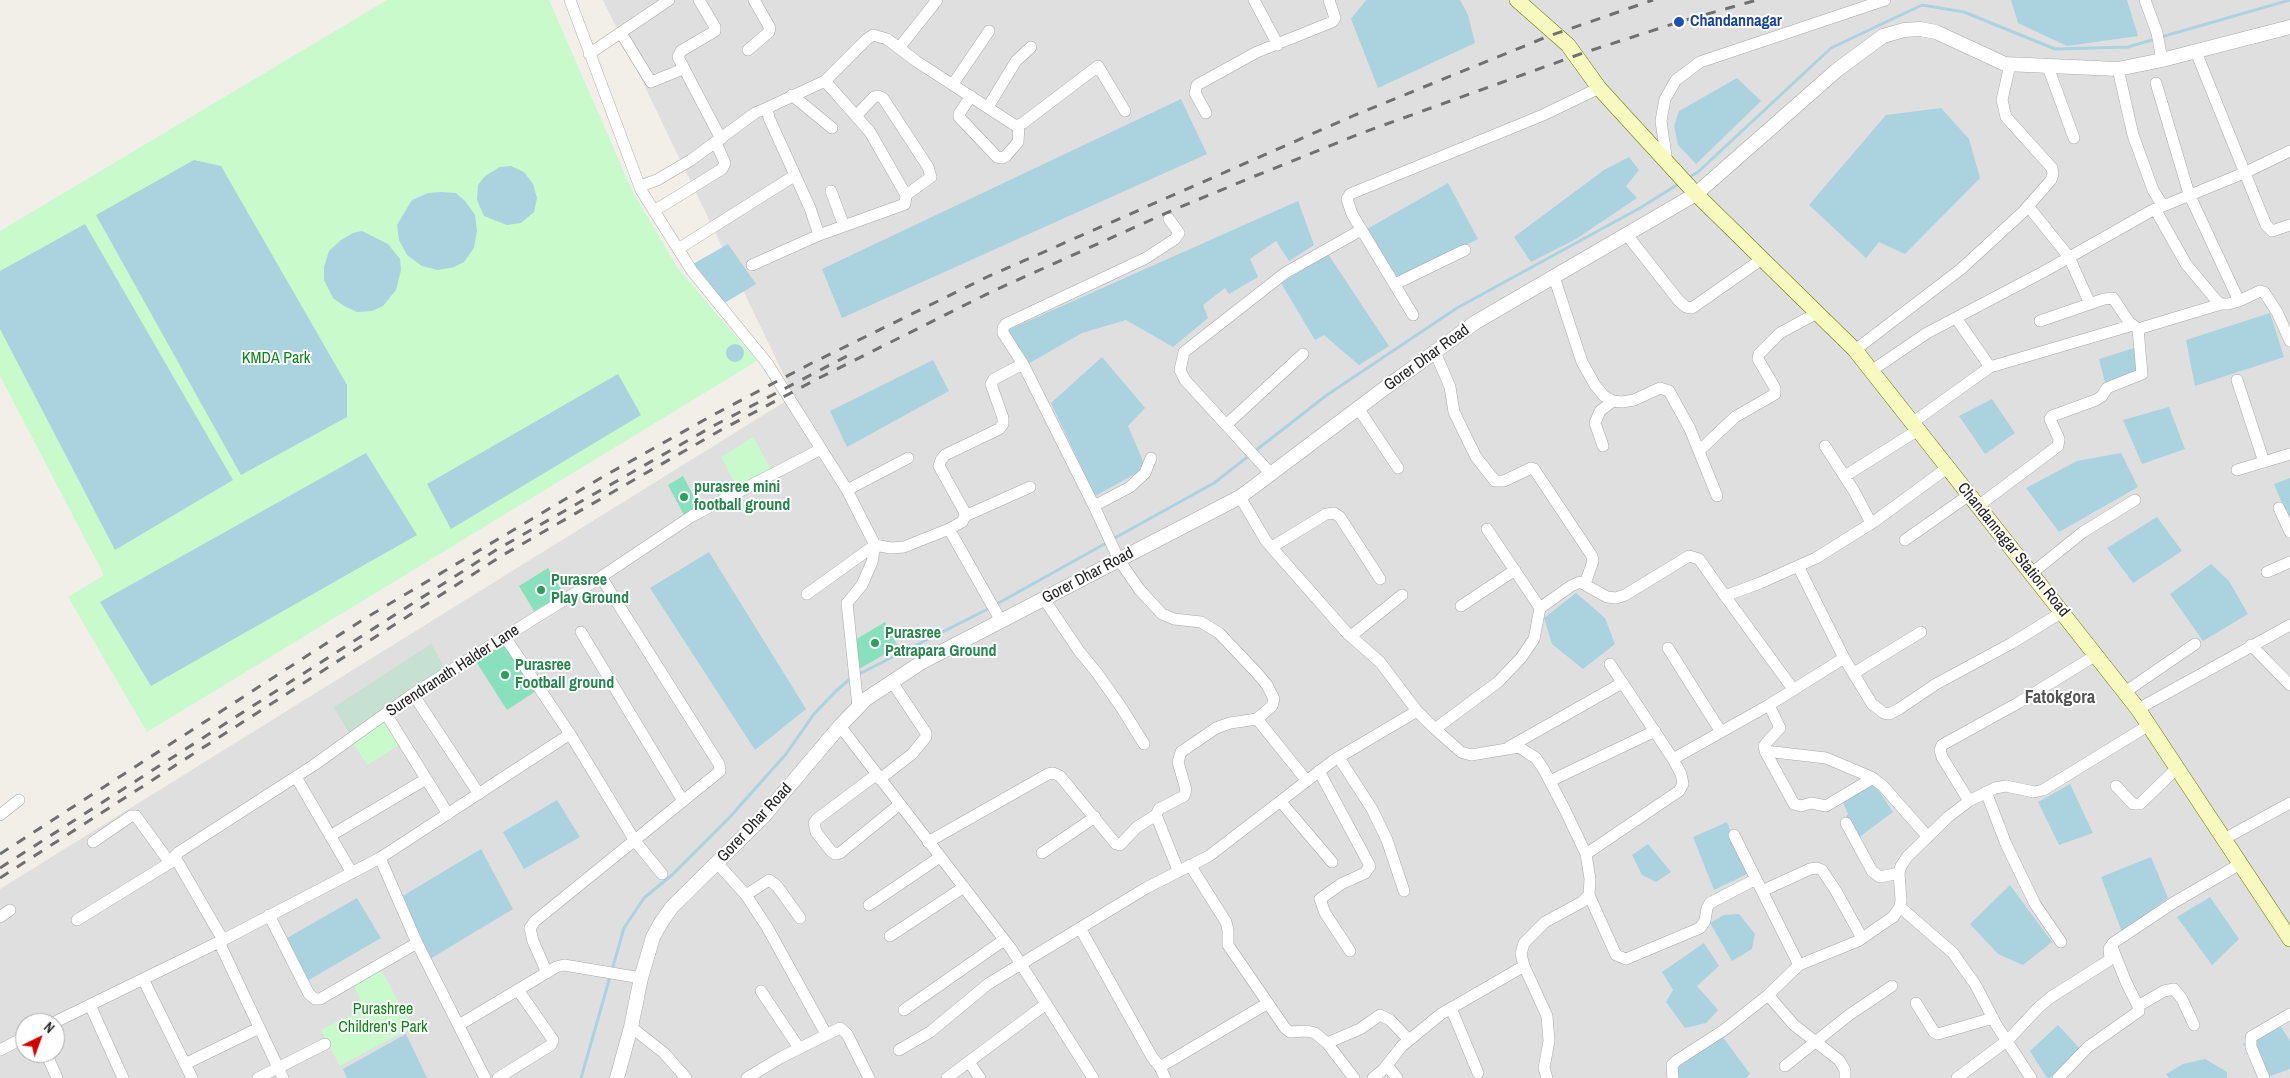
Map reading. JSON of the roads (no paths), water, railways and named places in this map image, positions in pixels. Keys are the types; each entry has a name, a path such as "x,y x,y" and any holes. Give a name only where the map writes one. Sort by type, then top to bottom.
{"main road":[{"name":"Chandannagar Station Road","path":"1517,0 1568,44 1599,88 1688,186 1855,350 2138,709 2290,939"}],"street":[{"path":"589,54 669,0"},
{"path":"654,211 700,184 724,166 725,163 718,141 683,69 678,54 714,31 715,27 700,0"},
{"path":"748,50 769,32 768,23 754,0"},
{"path":"899,48 937,0"},
{"path":"1254,0 1278,45"},
{"path":"1206,113 1195,93 1197,85 1237,62 1332,22 1335,18 1329,0"},
{"path":"1667,164 1661,121 1665,99 1676,80 1700,62 1885,0"},
{"path":"2145,0 2157,33 2162,60"},
{"path":"573,1 589,54 640,186 692,270 768,363 847,490 875,545 872,562 862,584 847,603 858,708"},
{"name":"Gorer Dhar Road","path":"617,1078 641,978 653,937 662,921 672,906 718,864 763,817 840,726 866,699 995,611 1044,599 1240,497 1476,322 1627,234 1836,70 1883,36 1904,30 1936,32 2005,64 2118,69 2288,31"},
{"path":"954,84 988,31"},
{"path":"621,33 651,82 683,69"},
{"path":"640,186 672,172 756,113 825,81 866,39 873,35 887,39 1013,124 1019,126"},
{"path":"988,107 1016,61 1031,47"},
{"path":"2196,52 2266,225 2272,231 2290,225"},
{"path":"1855,350 1961,269 2028,206 2053,174 2052,168 2006,117 2002,100 2010,64"},
{"path":"972,96 959,114 959,117 997,157 1006,156 1018,142 1019,126 1098,66 1125,111"},
{"path":"2048,67 2074,138"},
{"path":"2118,69 2133,135 2159,207 2186,264 2221,304"},
{"path":"752,265 819,235 902,207 906,200 906,195 870,132 825,81"},
{"path":"2156,83 2188,194 2239,301"},
{"path":"1413,315 1361,230 1349,206 1347,199 1350,194 1543,115 1599,88"},
{"path":"792,95 832,128"},
{"path":"856,116 874,98 878,96 882,98 928,166 931,177 906,195"},
{"path":"767,108 769,118 819,235"},
{"path":"1871,372 1927,333 2159,207 2290,151"},
{"path":"678,249 794,176"},
{"path":"831,191 844,226"},
{"path":"2028,206 2069,257 2090,304"},
{"path":"1169,219 1179,233 1175,239 1146,258 1006,324 1003,328 1003,333 1023,364 1119,560 1139,588 1162,614 1174,619 1201,622 1209,625 1267,684 1274,699 1272,706 1257,720 1230,723 1216,728 1186,746 1180,752 1178,762 1186,790 1184,796 1159,809 1156,815 1156,820 1178,870"},
{"path":"1271,474 1182,375 1180,370 1184,352 1293,268 1361,230"},
{"path":"1627,234 1666,286 1686,307 1692,308 1762,259"},
{"path":"1395,284 1465,250"},
{"path":"1554,277 1582,362 1595,385 1604,396 1613,401 1634,400 1660,388 1665,388 1672,394 1699,451 1717,496"},
{"path":"1845,476 1915,426 1990,367 2221,304 2239,301 2260,291 2264,292 2277,312 2290,341"},
{"path":"1905,540 1973,501 2058,446 2059,440 2050,419 2052,416 2096,400 2102,396 2107,388 2142,374 2135,327 2113,298 2040,321"},
{"path":"1699,451 1735,417 1774,394 1776,391 1758,359 1759,354 1780,333 1817,313"},
{"path":"1956,318 1990,367"},
{"path":"1435,352 1450,387 1454,412 1476,457 1495,481 1504,481 1531,468 1534,469 1592,556 1594,561 1585,584"},
{"path":"1226,425 1303,354"},
{"path":"965,516 939,466 941,460 945,455 999,429 1003,424 1003,418 991,384 994,379 1023,364"},
{"path":"2236,380 2264,462"},
{"path":"1603,446 1595,423 1600,411 1613,401"},
{"path":"1358,408 1398,468"},
{"path":"1825,446 1845,476 1871,523"},
{"name":"Surendranath Halder Lane","path":"77,920 173,861 179,852 296,777 413,694 602,577 692,516 821,449"},
{"path":"2238,470 2290,454"},
{"path":"847,490 908,458"},
{"path":"1094,506 1130,487 1145,473 1151,458"},
{"path":"1725,596 1816,558 1871,523 1947,468"},
{"path":"875,545 881,547 904,547 949,529 962,522 965,516 1030,487"},
{"path":"1240,497 1272,547 1306,588 1351,636 1380,662 1417,711 1435,729 1462,752 1471,755 1519,747 1536,758 1586,854 1590,879 1589,895 1616,956 1626,959 1700,928 1706,921 1706,908 1710,903 1756,879"},
{"path":"2032,573 2083,532 2135,500"},
{"path":"2280,508 2290,532"},
{"path":"1272,547 1326,514 1334,514 1340,517 1380,579"},
{"path":"949,529 995,611"},
{"path":"1487,529 1540,608"},
{"path":"807,594 875,545"},
{"path":"1435,729 1498,682 1521,658 1534,639 1540,608 1571,586 1580,582 1607,597 1616,598 1625,595 1689,556 1699,559 1793,689"},
{"path":"2267,572 2290,562"},
{"path":"1798,566 1844,658 1872,704 1884,713 1889,714 1936,684 2012,643 2062,612"},
{"path":"1461,606 1515,570"},
{"path":"547,973 533,941 530,928 535,921 714,778 720,771 719,764 602,577"},
{"path":"1351,636 1402,595"},
{"path":"1044,599 1079,651 1111,693 1144,744"},
{"path":"2138,709 2290,625"},
{"path":"581,632 683,801"},
{"path":"1854,673 1921,632"},
{"path":"505,638 570,734 635,841 662,874"},
{"path":"2125,692 2195,644"},
{"path":"2251,645 2290,685"},
{"path":"1668,648 1721,732"},
{"path":"1969,801 1942,757 1940,750 1942,745 2018,703 2096,655"},
{"path":"1673,759 1769,705 1844,658"},
{"path":"1586,854 1679,791 1683,784 1681,774 1673,759 1610,664"},
{"path":"892,682 926,733 926,737 912,754 817,819 814,823 816,832 831,851 835,854 840,853 900,804"},
{"path":"1508,748 1622,683"},
{"path":"413,694 479,794"},
{"path":"1769,705 1780,728 1764,746 1765,751 1791,799 1797,806 1811,803 1826,806 1873,778"},
{"path":"899,1050 930,1032 988,984 1178,870 1227,844 1307,780 1338,758 1417,711"},
{"path":"386,714 448,814"},
{"path":"1257,720 1307,780"},
{"path":"1673,1078 1672,1065 1676,1061 1724,1030 1768,995 1799,965 1862,938 1893,917 1900,907 1900,873 1907,857 1969,801 1986,792 2006,786 2034,792 2042,790 2149,725"},
{"path":"840,726 1004,940 1093,1078"},
{"path":"1550,782 1655,731"},
{"path":"65,1017 221,941 380,858 570,734"},
{"path":"1765,751 1826,758 1873,778 1883,786 1928,837"},
{"path":"1338,758 1372,809 1387,840 1404,891"},
{"path":"2116,786 2134,804 2140,804 2178,767"},
{"path":"1320,771 1370,866 1365,873 1341,884 1320,899 1325,913 1350,951"},
{"path":"928,842 1048,774 1053,773 1060,776 1116,844 1120,844 1137,827 1156,815"},
{"path":"296,777 352,873"},
{"path":"330,836 426,779"},
{"path":"1986,792 2006,844 2036,904 2061,942"},
{"path":"0,815 19,800"},
{"path":"1281,802 1332,862"},
{"path":"2224,838 2290,803"},
{"path":"93,842 131,816 136,816 173,861 221,941 280,1073"},
{"path":"1042,854 1095,817"},
{"path":"1846,823 1872,871 1880,877 1900,873"},
{"path":"1734,835 1799,965"},
{"path":"869,905 940,857"},
{"path":"380,858 417,943 485,1078"},
{"path":"718,864 746,895 826,1034"},
{"path":"1957,1078 2008,1040 2039,1006 2108,961 2111,946 2173,903 2240,864"},
{"path":"1190,865 1226,922 1228,945 1290,1032 1307,1031 1314,1033 1327,1043 1354,1078"},
{"path":"1762,891 1810,869 1817,868 1822,870 1862,938"},
{"path":"746,895 769,880 777,886 800,918"},
{"path":"890,936 964,887"},
{"path":"1547,1078 1544,1068 1549,1041 1548,1016 1524,966 1521,954 1524,942 1545,922 1582,902 1589,895"},
{"path":"1900,907 1953,953 1975,984 1993,1018 2032,1078"},
{"path":"0,917 10,910"},
{"path":"269,915 309,994 314,999 320,999 417,943"},
{"path":"1080,928 1152,1057 1163,1072 1268,1003"},
{"path":"904,1010 1004,940"},
{"path":"2058,1078 2088,1048 2136,1014 2138,1006 2111,946"},
{"path":"459,1025 564,965 641,978"},
{"path":"1373,1078 1409,1040 1441,1014 1524,966"},
{"path":"143,978 192,1078"},
{"path":"1785,1066 1814,1042 1892,986"},
{"path":"2138,1006 2164,991 2174,989 2182,999 2194,1025"},
{"path":"498,1078 551,1045 553,1040 518,990"},
{"path":"761,991 799,1048"},
{"path":"1768,995 1794,1025 1839,1060 1845,1070 1845,1078"},
{"path":"1916,1003 1934,1032 1938,1034 1993,1018"},
{"path":"947,1078 1046,1004"},
{"path":"90,1006 123,1078"},
{"path":"1451,1008 1478,1073"},
{"path":"2264,1078 2251,1047 2251,1037 2290,1014"},
{"path":"1327,1043 1360,1029 1380,1015 1390,1020 1409,1040"},
{"path":"631,1026 664,1053 686,1078"},
{"path":"185,1064 260,1028"},
{"path":"747,1078 834,1029 844,1029 869,1078"},
{"path":"0,1050 15,1042"},
{"path":"258,1078 280,1073 325,1044"},
{"path":"969,1062 980,1078"},
{"path":"50,1063 57,1078"},
{"path":"1387,1065 1397,1078"}],"water":[{"path":"1366,0 1460,0 1468,15 1475,43 1378,88 1351,19"},
{"path":"2011,0 2127,0 2138,36 2067,46 2018,23"},
{"path":"1737,78 1761,101 1696,164 1678,145 1674,126 1679,111"},
{"path":"1181,99 1207,154 842,318 822,269"},
{"path":"1941,108 1969,139 1980,178 1905,254 1879,242 1866,258 1809,205 1886,115"},
{"path":"1629,157 1639,170 1626,186 1637,198 1576,239 1531,262 1514,237 1604,170"},
{"path":"194,160 221,166 347,385 347,417 241,475 96,215"},
{"path":"511,166 524,172 533,184 537,198 534,212 521,223 507,225 484,216 477,200 478,185 485,176 500,167"},
{"path":"1448,183 1478,239 1396,280 1367,229"},
{"path":"428,193 456,193 465,201 475,215 477,231 474,248 464,262 454,267 438,270 422,266 407,255 399,240 397,225 412,200"},
{"path":"1298,201 1314,245 1289,261 1276,241 1250,259 1258,277 1229,294 1225,288 1203,305 1208,318 1173,347 1126,320 1082,333 1028,364 1008,330"},
{"path":"85,224 233,480 115,550 0,329 0,271"},
{"path":"362,231 388,244 400,259 401,270 396,290 383,306 372,311 357,312 333,298 324,280 324,267 329,251 341,240 353,233"},
{"path":"728,244 756,284 723,304 693,264"},
{"path":"1328,254 1389,346 1359,365 1324,335 1315,340 1281,283"},
{"path":"2270,313 2284,357 2195,386 2186,340"},
{"path":"735,344 741,347 744,353 741,359 735,362 729,359 726,353 729,347"},
{"path":"2134,348 2139,374 2105,383 2099,359"},
{"path":"1102,357 1145,408 1128,426 1146,468 1095,496 1051,403"},
{"path":"933,360 949,391 847,447 830,411"},
{"path":"618,374 641,415 451,529 427,484"},
{"path":"1992,399 2015,433 1985,454 1959,416"},
{"path":"2169,407 2185,449 2142,464 2123,420"},
{"path":"366,453 417,535 151,686 100,602"},
{"path":"2121,453 2138,487 2059,532 2026,488 2077,461"},
{"path":"2290,478 2290,523 2274,484"},
{"path":"2157,517 2182,551 2133,583 2107,548"},
{"path":"709,552 806,709 755,750 650,588"},
{"path":"2211,564 2229,581 2248,614 2203,641 2170,594"},
{"path":"1576,593 1605,618 1615,644 1583,669 1552,644 1544,618"},
{"path":"1873,782 1893,812 1854,841 1842,822 1848,814 1842,800"},
{"path":"2070,784 2093,833 2059,845 2038,802"},
{"path":"557,800 580,837 524,869 503,832"},
{"path":"1727,822 1747,874 1714,890 1693,837"},
{"path":"1648,844 1671,872 1656,882 1642,875 1632,855"},
{"path":"481,849 513,909 430,959 401,897"},
{"path":"2151,857 2168,898 2122,932 2101,877"},
{"path":"2010,885 2052,942 2023,965 1998,954 1970,924"},
{"path":"2210,897 2239,939 2212,965 2177,917"},
{"path":"357,898 381,938 307,981 287,938"},
{"path":"1739,914 1755,934 1752,949 1732,961 1710,923 1724,915"},
{"path":"1704,943 1719,966 1697,986 1718,1010 1706,1023 1685,1028 1666,1002 1673,990 1662,972"},
{"path":"2279,1024 2290,1041 2290,1069 2265,1078 2243,1044"},
{"path":"2058,1025 2081,1050 2050,1078 2047,1078 2030,1051"},
{"path":"406,1034 427,1078 347,1078 343,1069"},
{"path":"1722,1036 1750,1074 1746,1078 1678,1078 1673,1070"},
{"path":"2205,1059 2227,1072 2227,1078 2169,1078 2166,1074 2183,1064"}],"waterway":[{"path":"2161,37 2290,0"},
{"path":"1688,178 1698,172 1831,48 1922,5 1964,12 2055,49 2128,47 2155,39"},
{"path":"1255,451 1327,395 1457,308 1640,208 1680,183"},
{"path":"1113,539 1214,483 1250,455"},
{"path":"995,605 1108,542"},
{"path":"857,675 990,608"},
{"path":"581,1078 624,928 644,898 673,874 729,818 786,754 814,714 851,678"}],"railway":[{"path":"0,854 364,619 599,479 713,415 810,364 987,277 1355,115 1549,36 1653,0"},
{"path":"0,878 503,555 721,430 819,378 993,291 1173,210 1359,134 1583,53 1679,22 1757,0"},
{"path":"0,868 496,550 715,425 849,355"}],"place":[{"name":"Chandannagar","path":"1679,22"},
{"name":"purasree mini football ground","path":"684,497"},
{"name":"Purasree Play Ground","path":"541,590"},
{"name":"Purasree Patrapara Ground","path":"875,643"},
{"name":"Purasree Football ground","path":"505,675"}],"district":[{"name":"Fatokgora","path":"2060,698"}],"park label":[{"name":"KMDA Park","path":"276,359"},
{"name":"Purashree Children's Park","path":"383,1019"}]}
